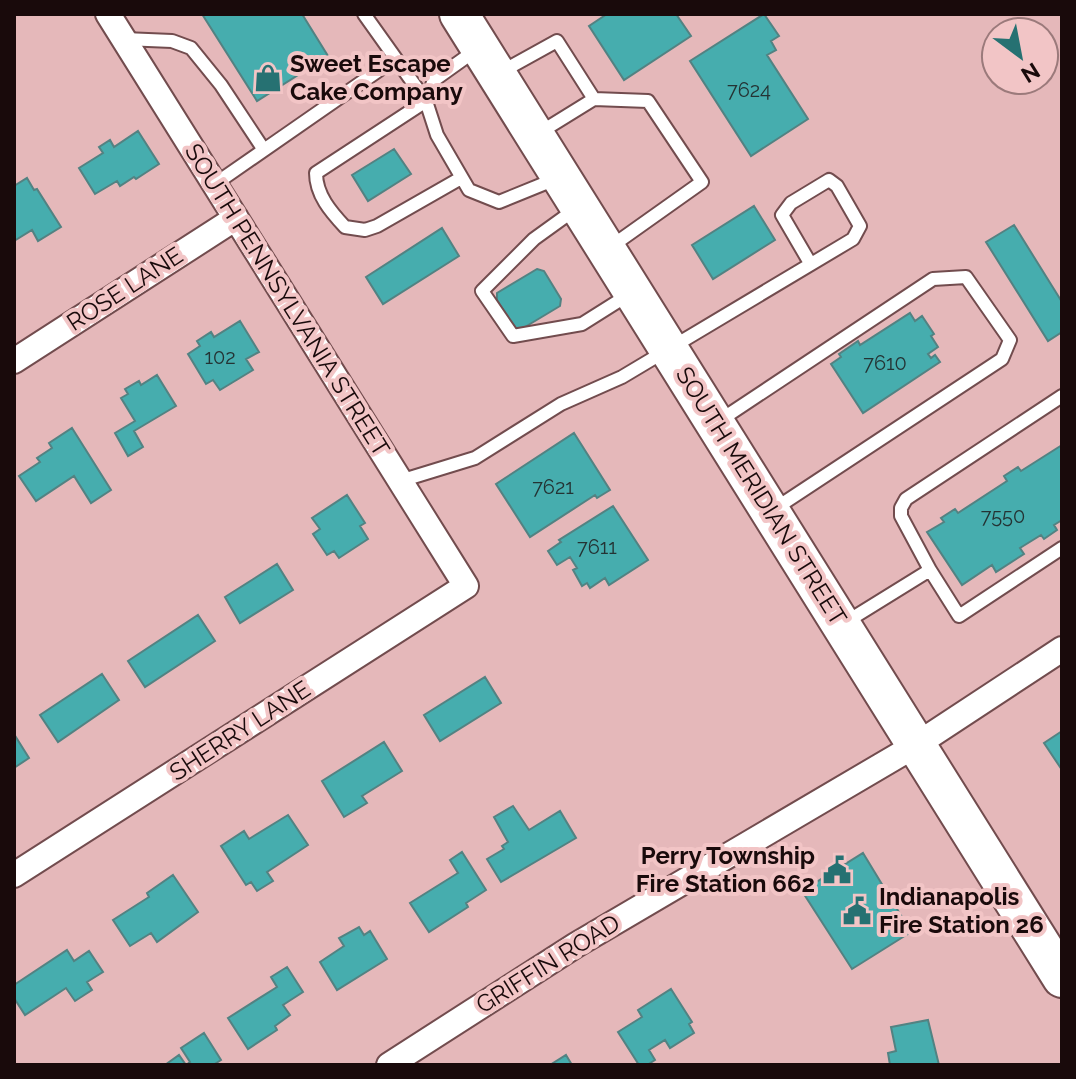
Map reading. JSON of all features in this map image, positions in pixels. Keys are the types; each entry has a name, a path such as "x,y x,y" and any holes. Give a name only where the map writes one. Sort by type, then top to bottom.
{"main road":[{"name":"SOUTH MERIDIAN STREET","path":"459,14 1062,978"}],"street":[{"name":"SOUTH PENNSYLVANIA STREET","path":"108,14 466,586"},
{"name":"ROSE LANE","path":"14,361 236,218"},
{"name":"SHERRY LANE","path":"14,875 466,586"},
{"name":"GRIFFIN ROAD","path":"389,1065 576,945 916,745 1062,649"}],"lane":[{"path":"364,14 426,101 437,135 469,190 499,202 570,191"},
{"path":"124,39 172,41 191,48 221,85 264,150"},
{"path":"461,178 377,226 354,230 345,227 332,213 317,188 316,173 426,101 434,80 488,60 557,41 594,99"},
{"path":"215,184 395,59"},
{"path":"535,136 594,99 648,101 702,182 607,249"},
{"path":"400,481 475,458 561,404 622,377 853,239 860,226 837,186 829,180 791,203 782,215 810,263"},
{"path":"570,191 534,239 482,291 513,336 582,324 633,292"},
{"path":"715,423 933,279 966,277 1010,340 1002,359 770,511"},
{"path":"1062,396 906,499 901,508 901,516 959,616 1062,548"},
{"path":"842,625 930,570"}],"building":[{"name":"Sweet Escape Cake Company","path":"202,14 302,14 328,56 257,101"},
{"path":"607,14 676,14 691,36 624,80 589,26"},
{"path":"764,14 779,36 771,41 776,50 767,55 808,119 751,156 690,61"},
{"path":"138,131 159,164 136,179 134,177 120,186 117,181 95,194 79,168 103,153 99,147 110,140 114,147"},
{"path":"394,149 411,174 368,201 352,175"},
{"path":"27,178 61,227 38,241 32,230 14,241 14,186"},
{"path":"754,206 775,240 713,279 692,245"},
{"path":"1014,225 1062,302 1062,332 1048,341 986,242"},
{"path":"442,228 459,256 383,304 366,277"},
{"path":"537,269 544,271 561,299 560,306 520,330 514,328 497,300 497,293"},
{"path":"910,313 915,321 922,316 934,334 931,336 938,347 928,354 931,358 935,355 940,362 863,413 831,364 841,357 839,354 858,341 860,345"},
{"path":"240,321 259,352 246,359 253,370 220,390 213,380 206,384 188,354 200,346 197,341 211,332 214,337"},
{"path":"157,375 176,406 134,431 143,447 128,456 115,433 135,421 121,398 128,394 125,389 139,381 141,385"},
{"path":"72,428 111,490 91,503 74,476 36,501 19,476 40,462 37,458 52,448 49,443"},
{"path":"574,433 610,490 597,498 595,495 530,537 496,484"},
{"path":"1062,445 1062,520 1054,525 1057,530 1044,539 1041,535 1020,548 1024,554 996,572 992,565 962,585 927,532 944,522 941,518 955,509 958,513 1007,481 1004,476 1018,467 1021,471"},
{"path":"347,495 365,523 360,526 368,539 339,558 334,551 327,555 313,534 320,529 312,518"},
{"path":"613,506 648,560 609,585 605,578 590,588 587,583 582,586 570,557 557,565 548,551 561,542 559,540"},
{"path":"277,564 293,590 240,623 225,597"},
{"path":"198,615 215,641 145,687 128,661"},
{"path":"102,674 119,700 58,742 40,715"},
{"path":"485,677 501,703 440,741 424,715"},
{"path":"1062,731 1062,770 1044,743"},
{"path":"14,734 29,758 14,768"},
{"path":"384,742 402,771 362,796 367,803 344,817 322,781"},
{"path":"513,806 529,830 560,811 576,838 501,882 487,859 504,849 502,846 508,842 494,817"},
{"path":"288,815 308,845 267,872 273,881 257,891 251,882 246,885 221,846 244,831 249,839"},
{"path":"462,852 486,890 466,903 468,907 429,932 410,903 458,873 450,860"},
{"name":"Indianapolis Fire Station 26","path":"863,853 911,932 852,969 802,891"},
{"path":"173,875 198,912 157,942 151,933 130,946 113,920 149,897 147,893"},
{"path":"359,927 364,935 370,931 387,959 337,990 320,962 344,946 339,938"},
{"path":"67,950 74,961 89,951 103,972 87,982 92,990 75,1001 66,988 25,1015 14,998 14,985"},
{"path":"287,967 303,992 283,1005 290,1015 275,1026 277,1030 248,1049 228,1018 277,987 271,977"},
{"path":"671,989 692,1022 689,1024 694,1033 670,1048 665,1040 649,1050 655,1060 639,1065 618,1032 642,1017 638,1010"},
{"path":"928,1020 939,1065 890,1065 888,1053 896,1051 891,1027"},
{"path":"204,1033 221,1060 213,1065 186,1065 190,1062 181,1048"},
{"path":"179,1055 186,1065 165,1065"},
{"path":"566,1055 572,1065 550,1065"}],"place":[{"name":"Sweet Escape Cake Company","path":"268,78"},
{"name":"Perry Township Fire Station 662","path":"837,870"},
{"name":"Indianapolis Fire Station 26","path":"857,911"}]}
